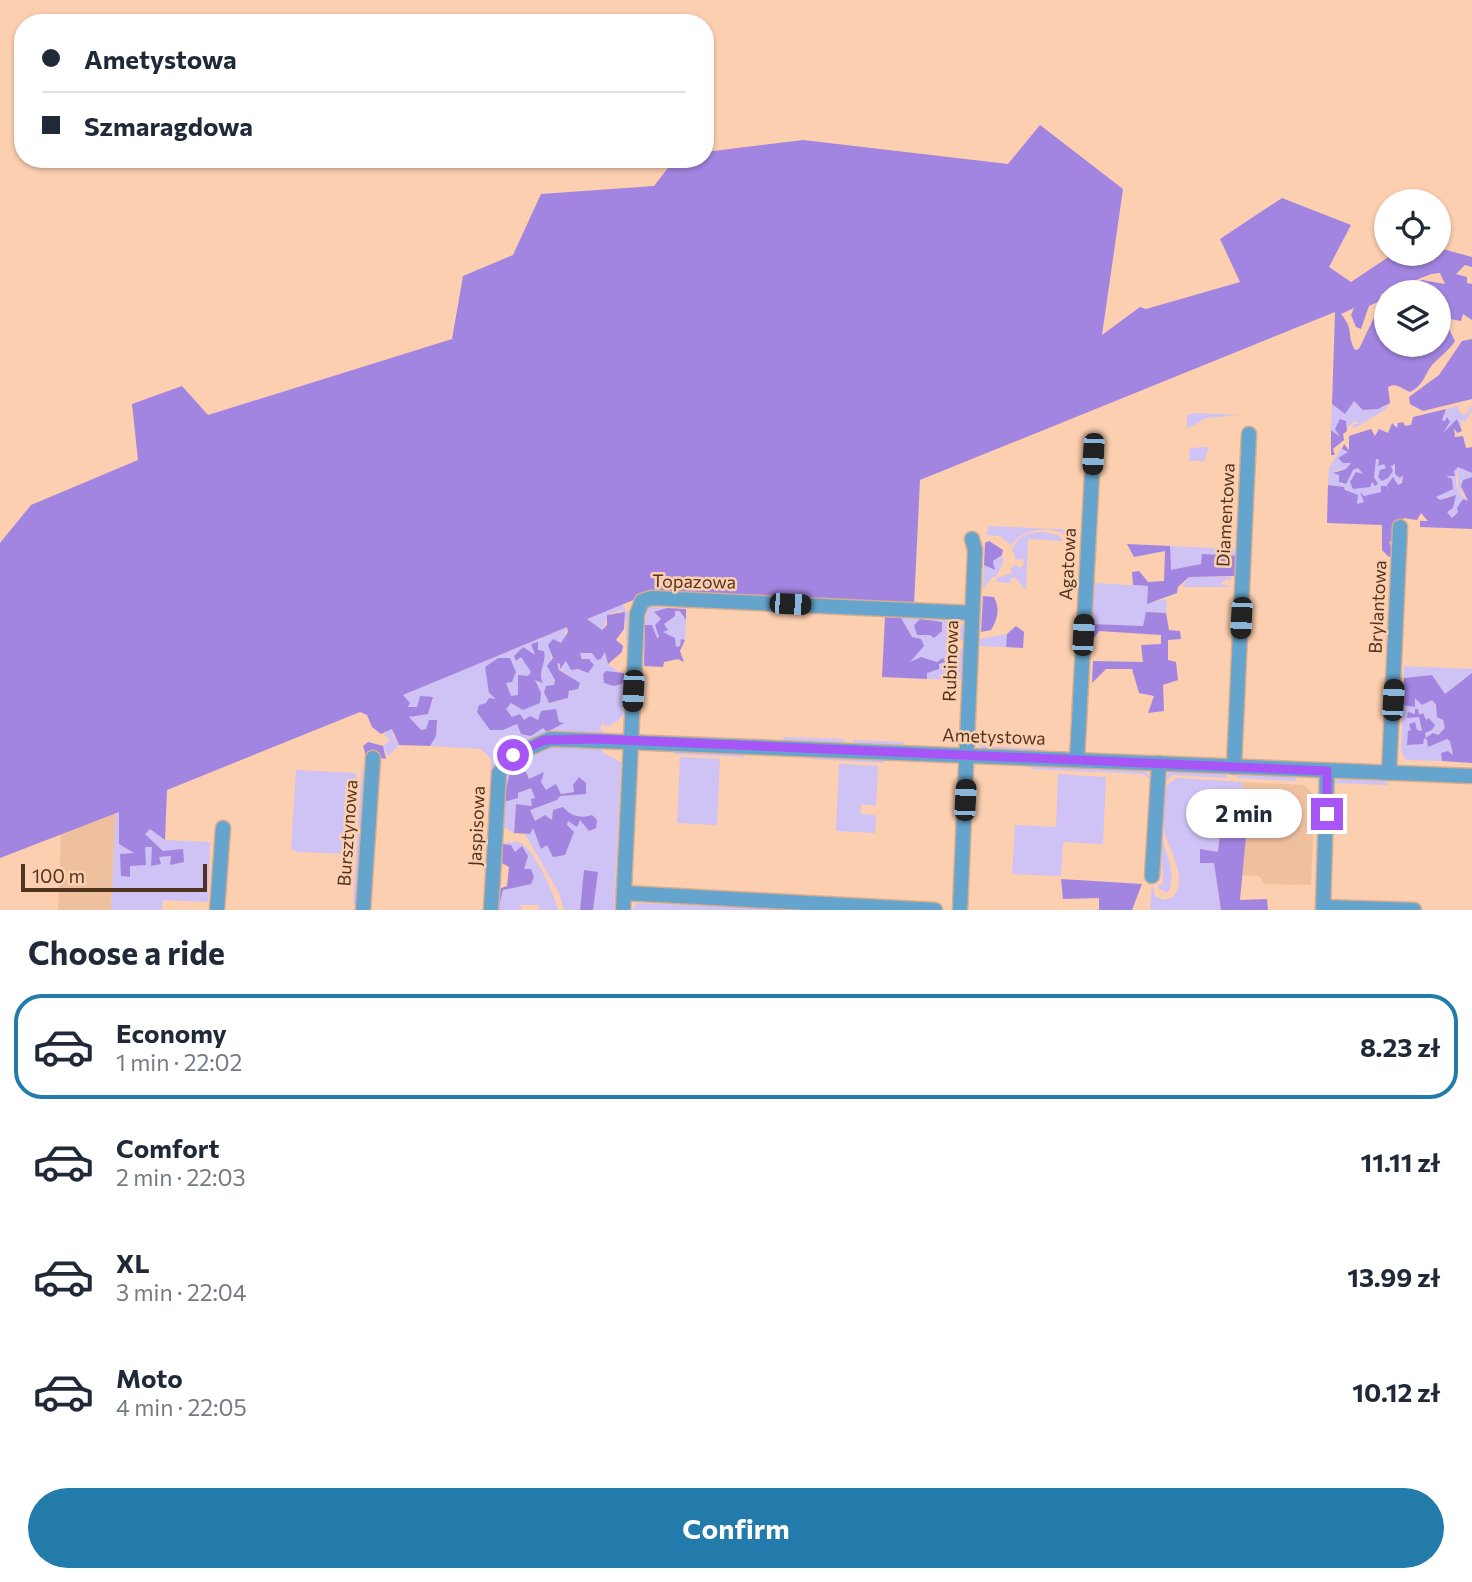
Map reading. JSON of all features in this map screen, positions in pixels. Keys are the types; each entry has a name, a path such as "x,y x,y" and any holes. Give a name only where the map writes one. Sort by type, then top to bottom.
{"street":[{"name":"Diamentowa","path":"1234,766 1249,434"},
{"name":"Agatowa","path":"1077,760 1093,454"},
{"name":"Brylantowa","path":"1389,773 1400,527"},
{"name":"Rubinowa","path":"960,910 975,550 972,539"},
{"name":"Topazowa","path":"623,910 638,607 647,598 972,613"},
{"name":"Ametystowa","path":"517,752 550,739 631,741 1472,776"},
{"name":"Jaspisowa","path":"491,910 499,773 504,763 517,752"},
{"name":"Bursztynowa","path":"363,910 373,758"},
{"path":"1152,876 1159,763"},
{"path":"1327,771 1323,908 1414,910"},
{"path":"217,910 223,828"},
{"path":"624,893 935,910"}],"shaded area":[{"path":"1040,125 1123,189 1102,335 1140,307 1146,309 1240,282 1220,239 1282,198 1351,225 1329,267 1351,282 1375,266 1451,266 1451,251 1472,257 1472,267 1465,265 1456,274 1467,277 1467,283 1472,284 1472,320 1463,314 1461,321 1451,319 1451,280 1443,280 1440,273 1416,280 1374,280 1374,304 1369,306 1361,329 1356,327 1351,315 1354,308 1341,314 1348,325 1355,350 1359,349 1374,317 1374,357 1440,357 1422,382 1410,392 1396,386 1388,387 1390,403 1378,409 1363,410 1354,401 1345,414 1332,404 1335,312 920,480 914,605 636,599 587,619 602,630 607,625 607,615 625,612 624,629 616,640 623,646 622,652 608,664 605,652 601,659 597,660 592,653 580,653 582,659 589,659 594,665 588,673 578,669 571,670 566,661 560,669 560,664 557,663 559,670 580,683 578,689 569,691 568,698 549,703 544,692 546,686 554,685 555,680 547,666 553,658 548,645 553,639 561,643 568,632 567,627 403,695 410,703 408,707 417,707 420,696 433,697 428,714 409,717 421,730 426,729 429,720 437,720 436,736 430,746 399,745 392,729 381,734 372,727 367,715 360,712 167,790 165,840 150,829 145,834 163,851 183,849 184,862 170,865 171,856 159,857 161,864 151,866 152,847 145,847 146,865 130,866 130,877 121,876 120,854 134,853 119,844 119,812 0,858 0,543 31,505 138,460 132,404 182,386 208,415 452,339 463,276 513,255 541,194 654,186 668,168 714,168 714,151 803,140 1008,164"},
{"path":"1472,339 1472,399 1423,411 1410,404 1409,397 1439,375 1462,341"},
{"path":"1354,401 1359,407 1383,408 1390,403 1386,409 1355,428 1352,425 1358,424 1356,421 1347,427 1345,423 1341,425 1340,437 1331,430 1332,404 1347,409"},
{"path":"1470,405 1472,410 1465,422 1460,419 1462,426 1449,427 1443,433 1445,421 1442,420 1446,409 1459,406 1458,410 1463,415 1469,412"},
{"path":"1446,409 1442,420 1445,421 1447,417 1450,422 1443,433 1457,419 1462,431 1457,433 1454,428 1455,437 1463,436 1466,448 1472,447 1472,473 1458,467 1454,471 1455,476 1446,476 1452,479 1453,489 1436,497 1440,500 1456,495 1453,508 1447,512 1452,518 1458,512 1457,508 1463,499 1468,501 1461,486 1463,480 1472,477 1472,529 1420,527 1420,521 1428,521 1421,513 1417,520 1403,518 1395,544 1389,541 1394,555 1389,557 1382,550 1382,525 1327,523 1328,485 1344,487 1345,490 1358,495 1357,504 1364,502 1360,492 1364,496 1381,492 1381,486 1387,486 1390,492 1387,485 1393,477 1398,485 1402,483 1403,475 1400,478 1395,474 1395,464 1391,466 1393,471 1388,478 1382,481 1378,477 1380,470 1386,468 1384,464 1378,466 1379,460 1376,459 1374,477 1378,484 1375,486 1372,482 1370,487 1353,489 1350,482 1356,472 1363,474 1358,468 1353,470 1346,484 1339,482 1339,475 1333,473 1346,469 1351,463 1343,463 1338,458 1348,452 1342,449 1344,444 1349,450 1349,436 1371,429 1375,436 1379,429 1388,433 1392,423 1397,428 1398,423 1411,425 1413,417"},
{"path":"1187,415 1239,415 1206,418 1187,429"},
{"path":"1340,419 1346,421 1347,431 1343,434 1344,440 1333,449 1335,455 1331,455 1331,430 1340,437 1335,429"},
{"path":"1209,447 1204,461 1189,461 1190,448"},
{"path":"1342,447 1348,452 1338,459 1351,463 1346,469 1334,471 1340,475 1339,482 1342,485 1353,469 1358,468 1363,474 1355,475 1369,483 1378,484 1374,477 1375,459 1384,464 1389,474 1393,471 1391,465 1396,464 1401,478 1403,474 1400,486 1390,492 1387,486 1381,493 1364,498 1364,502 1357,504 1344,487 1328,485 1329,468"},
{"path":"1458,467 1472,473 1472,477 1463,480 1462,490 1468,498 1458,488 1458,469 1456,479 1456,483 1459,491 1469,502 1451,518 1447,516 1449,495 1440,501 1436,497 1446,475"},
{"path":"989,526 1078,530 1077,541 1062,533 1038,530 1023,535 1011,545 1000,536 986,535"},
{"path":"1043,532 1058,535 1064,541 1028,539 1026,591 1015,577 1010,580 1012,583 997,582 997,578 1012,573 1010,569 1016,564 1019,568 1024,565 1023,559 1016,560 1012,549 1018,541 1028,534"},
{"path":"989,541 1003,550 1002,555 993,561 995,570 984,565 985,543"},
{"path":"1127,544 1170,546 1171,570 1201,564 1202,554 1238,556 1235,576 1189,577 1178,587 1177,593 1147,604 1148,586 1133,585 1132,572 1139,571 1148,582 1164,581 1165,551 1134,557"},
{"path":"1170,546 1234,549 1238,556 1170,571"},
{"path":"1002,555 1003,563 996,577 992,577 983,590 984,565 995,569 993,561"},
{"path":"1189,577 1231,577 1231,581 1227,579 1220,584 1233,587 1182,587"},
{"path":"1094,583 1148,586 1147,603 1167,599 1166,613 1146,612 1143,626 1092,624"},
{"path":"983,596 994,597 997,614 991,630 981,632"},
{"path":"622,604 628,613 626,666 626,622 622,610 609,614 602,631 587,619"},
{"path":"648,607 667,608 654,614 661,619 657,638 645,625"},
{"path":"667,608 686,609 686,620 680,611 675,611 675,616 664,624 668,630 663,632 675,638 676,647 680,646 681,639 685,640 680,651 684,662 678,659 664,662 663,667 644,666 645,625 652,625 657,638 659,637 655,625 661,619 654,612"},
{"path":"675,611 680,611 686,620 685,640 681,640 680,646 676,647 663,632 664,624"},
{"path":"1146,612 1166,613 1169,630 1180,631 1181,639 1168,640 1168,660 1176,662 1178,680 1163,685 1164,711 1148,713 1154,696 1139,693 1132,669 1106,669 1092,683 1093,661 1143,662 1141,645 1161,644 1161,635 1099,631 1091,642 1092,624 1143,626"},
{"path":"885,617 901,618 912,637 921,639 924,646 910,662 921,657 937,662 943,658 945,662 939,664 939,669 927,673 927,679 882,677"},
{"path":"901,618 920,619 914,625 929,621 927,619 961,623 964,627 963,641 957,638 955,651 963,648 961,680 927,679 927,673 937,662 908,663 912,637"},
{"path":"920,619 942,622 942,631 934,638 930,635 917,635 914,625"},
{"path":"1016,626 1024,632 1023,648 1006,647 1007,634"},
{"path":"567,627 563,642 551,651 554,685 544,689 549,703 566,699 571,690 572,678 556,667 557,663 560,664 560,669 566,661 580,670 584,659 580,653 592,653 602,658 605,652 608,664 619,672 603,673 604,683 614,686 625,683 623,716 610,726 603,725 605,719 599,730 603,729 603,734 506,756 496,751 493,786 490,786 491,759 481,749 430,746 438,725 421,730 410,720 411,714 420,716 434,700 424,697 419,700 417,707 410,708 403,695"},
{"path":"1007,634 1006,647 980,646 980,639"},
{"path":"538,642 538,650 544,651 545,655 541,675 543,683 535,680 541,693 540,703 523,710 511,703 506,709 512,717 520,714 524,720 530,716 538,720 541,711 556,709 559,722 564,723 547,732 543,728 531,736 521,734 517,724 503,730 490,730 477,712 479,705 486,703 489,698 496,699 489,693 485,667 498,658 510,658 516,672 512,682 506,683 511,696 518,695 518,675 528,676 531,672 521,657 516,661 514,656 523,647 535,655 531,644"},
{"path":"1404,666 1472,669 1472,673 1445,694 1432,675 1404,678"},
{"path":"606,671 624,673 625,683 614,686 604,683 603,674"},
{"path":"1472,673 1472,763 1442,761 1441,753 1448,751 1453,755 1450,741 1447,739 1428,747 1424,738 1423,744 1407,745 1408,731 1411,730 1409,724 1415,722 1417,730 1422,731 1419,717 1407,718 1408,712 1415,714 1415,709 1418,709 1419,715 1423,713 1426,720 1429,718 1435,725 1425,733 1426,738 1433,733 1438,735 1445,728 1443,720 1437,717 1436,705 1432,700 1422,705 1415,698 1415,707 1403,705 1404,678 1432,675 1445,694"},
{"path":"1414,698 1432,700 1446,728 1437,735 1426,738 1424,733 1432,730 1434,725 1430,718 1426,721 1419,716 1413,715 1408,717 1419,717 1422,732 1411,730 1409,737 1414,744 1423,738 1427,740 1428,747 1446,739 1450,741 1453,756 1441,753 1442,761 1406,760 1401,752 1403,705 1409,704"},
{"path":"389,729 394,730 392,735 399,745 388,756 383,746 390,740 384,735"},
{"path":"783,737 845,739 843,744 784,741"},
{"path":"853,740 904,742 902,746 855,744"},
{"path":"974,740 984,746 1050,750 984,750"},
{"path":"368,742 383,746 386,759 366,756 363,746"},
{"path":"544,745 602,745 603,753 621,762 614,910 593,910 598,873 584,870 580,910 564,910 559,893 525,834 530,834 533,828 542,849 568,821 583,819 572,814 552,821 535,822 530,810 560,796 574,794 577,781 574,792 561,794 546,790 510,772 508,790 503,791 507,767"},
{"path":"675,751 743,751 744,757 674,754"},
{"path":"814,754 883,757 884,763 812,759"},
{"path":"680,757 720,759 717,825 677,823"},
{"path":"362,760 364,801 357,901 353,905"},
{"path":"839,764 878,766 876,806 861,804 861,814 876,815 875,833 836,831"},
{"path":"1032,764 1145,769 1151,780 1143,774 1030,769"},
{"path":"296,770 356,773 351,854 297,852 291,849"},
{"path":"1170,771 1225,772 1227,778 1173,775 1164,781"},
{"path":"510,772 526,772 529,779 544,772 541,782 546,790 556,784 561,794 574,792 573,785 579,777 586,783 586,794 560,796 557,800 530,810 535,821 545,815 552,820 553,810 563,807 576,816 592,815 597,820 596,828 589,831 580,820 577,827 568,821 567,825 574,832 565,855 553,857 547,845 541,849 533,828 530,834 514,833 516,804 532,806 531,799 535,798 531,788 518,793 518,798 503,802"},
{"path":"1239,773 1294,775 1296,781 1237,778"},
{"path":"1058,774 1106,777 1103,844 1063,842 1061,876 1012,874 1015,825 1056,827"},
{"path":"1343,777 1385,779 1388,785 1333,783"},
{"path":"1176,778 1243,782 1241,815 1222,815 1218,853 1200,850 1214,863 1221,910 1150,910 1152,883 1155,896 1164,900 1173,897 1179,881 1162,819 1163,789"},
{"path":"1243,782 1304,785 1315,795 1311,885 1265,884 1259,876 1238,875"},
{"path":"531,787 535,798 532,806 516,804 514,833 501,826 503,802"},
{"path":"116,812 111,910 58,910 61,833"},
{"path":"116,812 120,812 135,853 130,866 144,847 152,847 158,857 171,856 170,864 184,862 163,851 145,834 150,829 165,840 210,842 208,902 163,900 162,910 111,910"},
{"path":"1222,815 1248,815 1240,900 1267,899 1268,910 1221,910 1214,863 1200,863 1200,849 1218,852"},
{"path":"1161,836 1171,874 1167,893 1158,888 1159,884 1163,885"},
{"path":"519,842 537,863 558,910 540,910 538,905 520,905 522,910 498,910 502,890 509,888 524,869 522,846 515,852 499,850 500,843"},
{"path":"503,844 511,845 515,852 522,846 528,856 524,869 531,869 534,877 531,884 503,890 498,910 494,910 496,890 507,886 509,867 498,861"},
{"path":"584,870 598,872 593,910 580,910"},
{"path":"1061,879 1142,884 1132,910 1099,910 1099,898 1063,899"},
{"path":"637,903 812,910 632,910"}],"route":[{"path":"513,755 545,740 598,739 1327,771 1327,814"}]}
